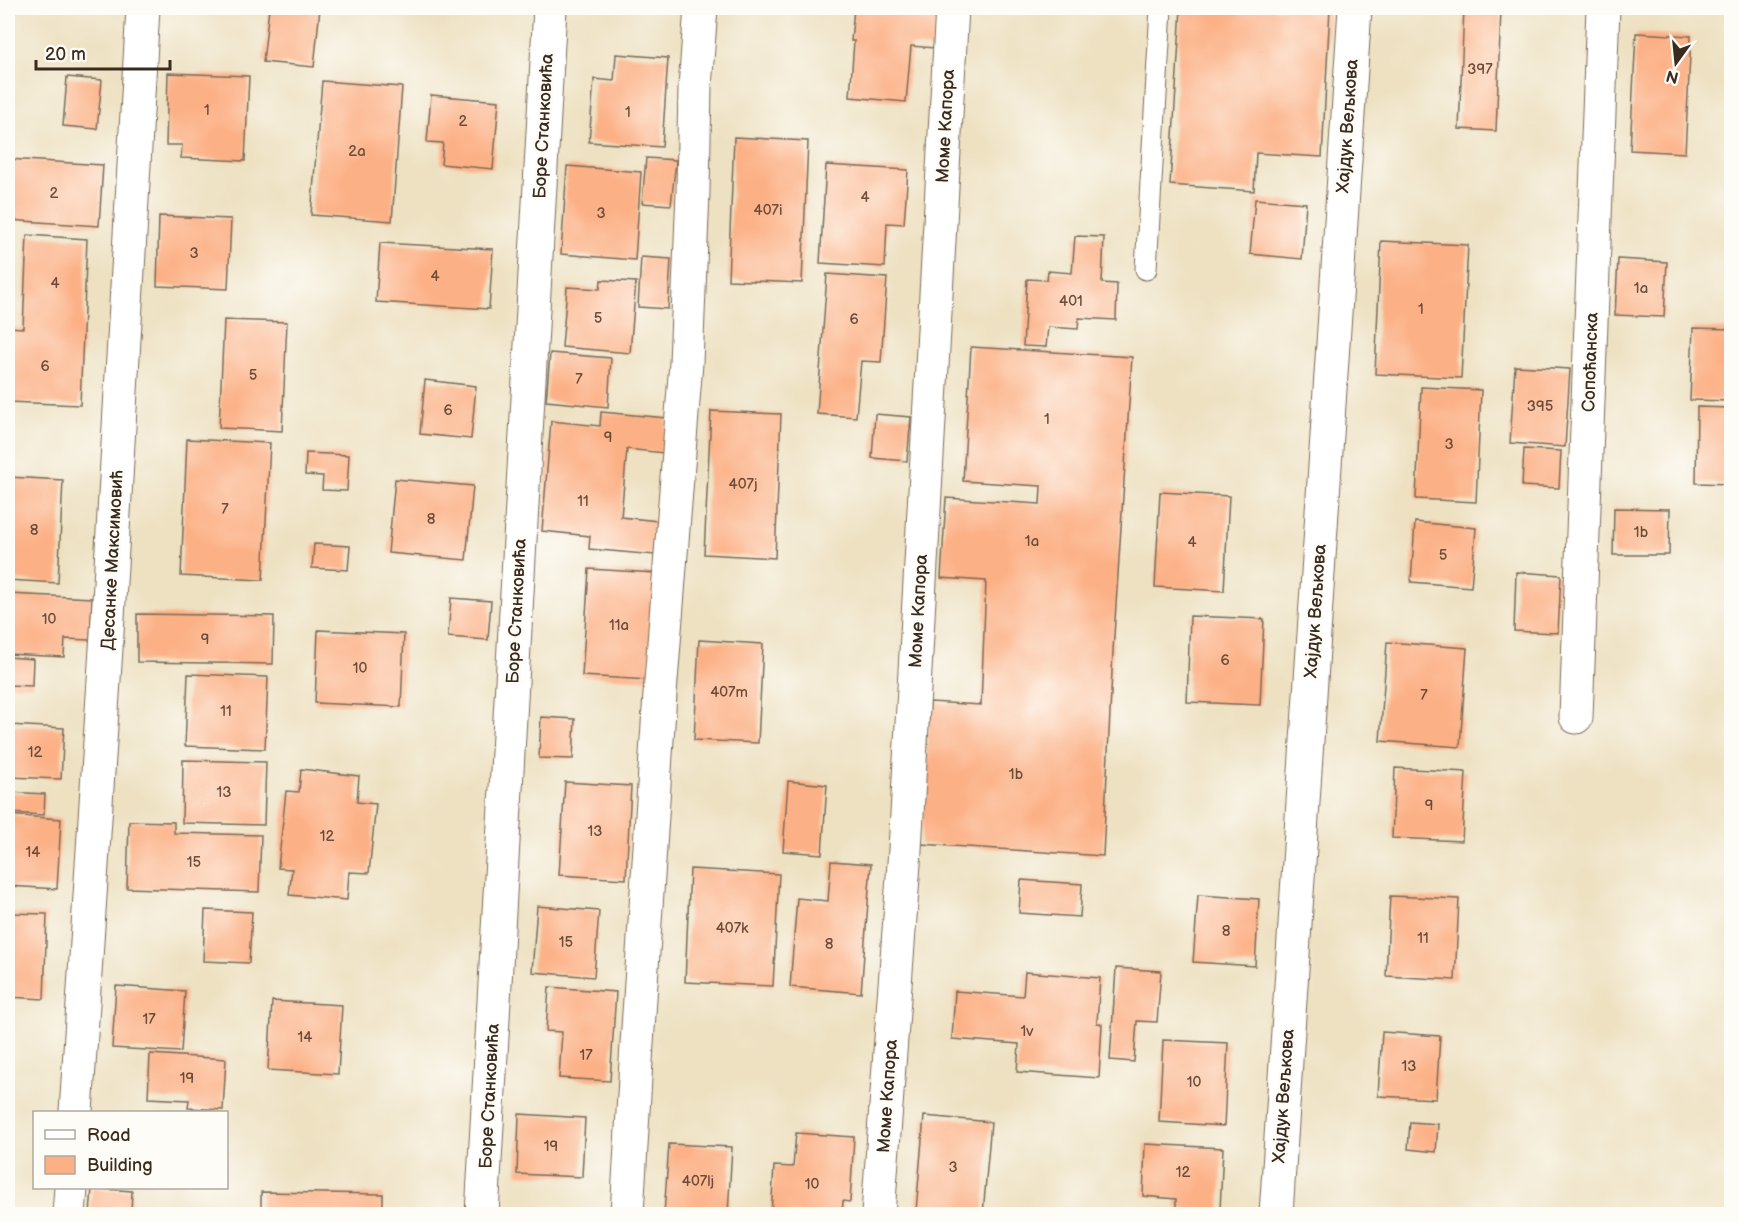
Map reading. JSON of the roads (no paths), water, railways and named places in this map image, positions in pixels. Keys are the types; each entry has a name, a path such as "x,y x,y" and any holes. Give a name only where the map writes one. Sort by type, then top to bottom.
{"street":[{"name":"Десанке Максимовић","path":"76,1111 109,606 143,8"},
{"name":"Боре Станковића","path":"482,1215 550,8"},
{"path":"627,1215 657,729 686,363 695,87 701,8"},
{"name":"Моме Капора","path":"878,1215 905,850 952,8"},
{"name":"Хајдук Вељкова","path":"1276,1215 1355,8"},
{"name":"Сопоћанска","path":"1576,717 1603,8"},
{"path":"69,1215 71,1189"}],"lane":[{"path":"1146,269 1161,8"}]}
